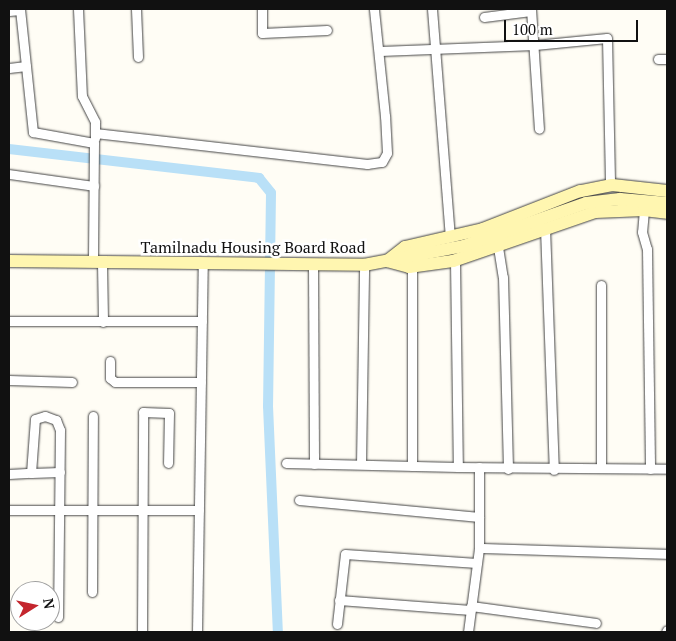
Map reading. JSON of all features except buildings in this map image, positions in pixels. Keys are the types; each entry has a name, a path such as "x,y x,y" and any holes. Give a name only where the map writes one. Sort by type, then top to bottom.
{"street":[{"path":"78,9 82,96 92,115 95,132 94,186 103,322"},
{"path":"136,9 138,58"},
{"path":"262,9 262,33 327,30"},
{"path":"95,132 377,164 387,153 380,51 374,9"},
{"path":"432,9 450,237"},
{"path":"9,11 20,10 33,132 94,146"},
{"path":"484,17 531,10 535,45 539,129"},
{"path":"380,51 535,45 608,38 610,186"},
{"path":"9,68 26,66"},
{"path":"9,174 94,186"},
{"path":"387,261 405,247 483,229 562,197 610,186 667,191"},
{"path":"412,261 479,241 586,203 620,199 667,203"},
{"path":"387,261 455,261 595,212 644,210 667,213"},
{"path":"644,210 642,232 647,248 650,469"},
{"path":"545,228 554,470"},
{"path":"498,247 503,277 508,470"},
{"name":"Tamilnadu Housing Board Road","path":"9,261 313,265 364,265 387,261"},
{"path":"412,261 412,466"},
{"path":"455,261 458,467"},
{"path":"197,632 203,263"},
{"path":"313,265 314,464"},
{"path":"362,464 364,265"},
{"path":"601,285 601,468"},
{"path":"9,321 202,321"},
{"path":"110,361 110,378 114,382 201,382"},
{"path":"9,380 72,382"},
{"path":"142,632 141,510 143,412 167,412 170,415 168,463"},
{"path":"31,473 32,423 45,416 56,420 60,430 58,581"},
{"path":"92,592 93,416"},
{"path":"286,463 508,470 667,469"},
{"path":"468,632 480,548 479,468"},
{"path":"9,474 60,472"},
{"path":"299,500 479,517"},
{"path":"9,510 199,510"},
{"path":"480,548 667,554"},
{"path":"337,624 346,554 478,563"},
{"path":"339,600 471,608 596,623"}],"waterway":[{"path":"9,149 259,178 271,193 268,406 278,632"}]}
